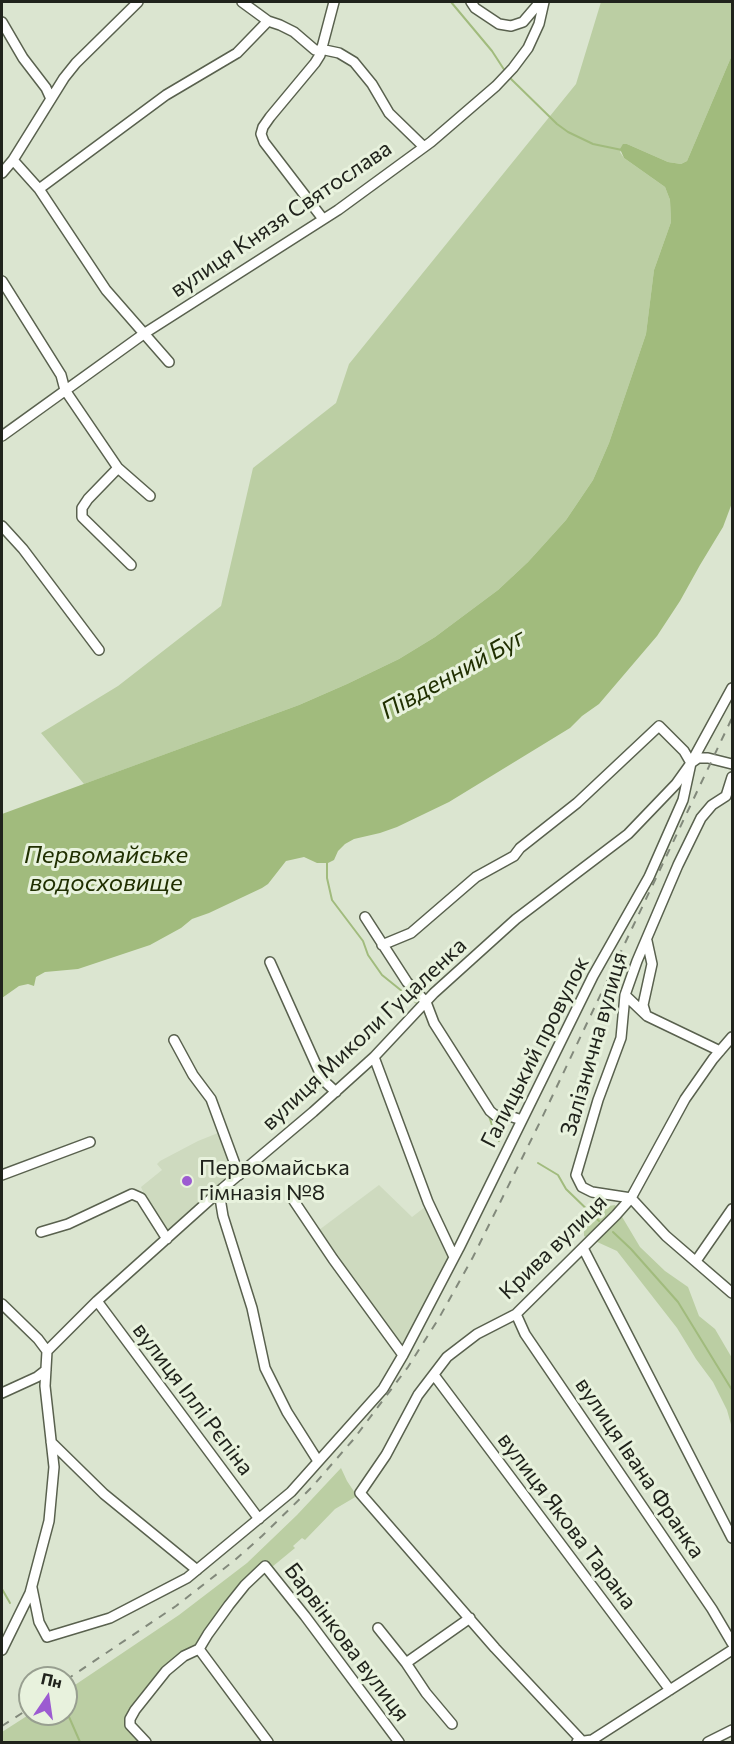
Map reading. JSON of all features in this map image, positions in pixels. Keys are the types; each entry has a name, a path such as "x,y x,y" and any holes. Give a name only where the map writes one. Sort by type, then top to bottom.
{"street":[{"path":"2,172 13,160 76,63 138,2"},
{"path":"242,2 268,21 294,32 315,50 339,53 354,62 372,84 389,113 424,147"},
{"path":"323,219 264,142 261,134 262,127 315,63 321,50 334,2"},
{"path":"471,2 499,24 511,26 523,22 542,2"},
{"name":"вулиця Князя Святослава","path":"2,436 145,333 323,219 424,147 496,86 513,68 528,48 539,24 542,2"},
{"path":"39,189 166,95 237,53 268,21"},
{"path":"2,22 51,99"},
{"path":"13,160 39,189 106,290 169,362"},
{"path":"2,281 61,375 64,390 118,468 150,496"},
{"path":"118,468 88,499 82,508 82,517 131,565"},
{"path":"2,526 24,549 99,650"},
{"path":"691,763 732,688"},
{"path":"382,945 411,933 476,878 514,856 520,848 577,803 659,726 684,751 691,763"},
{"path":"691,763 699,758 708,758 732,764"},
{"name":"вулиця Миколи Гуцаленка","path":"47,1351 97,1301 374,1057 426,1002 516,919 628,834 676,784 691,763"},
{"name":"Галицький провулок","path":"32,1588 39,1622 47,1637 110,1618 187,1578 291,1492 383,1389 404,1355 454,1257 593,976 650,877 683,800 691,763"},
{"name":"Залізнична вулиця","path":"631,1198 592,1192 582,1187 576,1175 598,1100 621,1038 625,995 678,865 701,818 712,805 729,799 732,777"},
{"path":"365,917 407,982 426,1002 434,1023 490,1111 496,1116 506,1115 522,1120"},
{"path":"646,1015 644,1005 652,964 647,940"},
{"path":"270,962 323,1080 336,1092"},
{"path":"625,995 646,1015 670,1029 720,1051"},
{"name":"Крива вулиця","path":"470,1618 360,1493 386,1455 418,1395 447,1357 477,1334 516,1314 584,1248 631,1198 686,1099 732,1037"},
{"path":"174,1040 193,1075 211,1099 239,1175"},
{"path":"374,1057 428,1202 454,1257"},
{"path":"2,1175 90,1142"},
{"path":"219,1192 223,1216 252,1308 266,1368 287,1412 318,1461"},
{"path":"41,1233 68,1224 132,1194 141,1198 166,1239"},
{"path":"631,1198 666,1236 732,1293"},
{"path":"294,1201 333,1259 404,1355"},
{"path":"696,1261 732,1209"},
{"path":"584,1248 732,1538"},
{"name":"вулиця Іллі Рєпіна","path":"97,1301 259,1519"},
{"path":"2,1304 47,1351 45,1386 54,1467 49,1521 32,1588 2,1650"},
{"name":"вулиця Івана Франка","path":"516,1314 525,1334 712,1609 732,1642"},
{"path":"2,1393 38,1377 46,1370"},
{"name":"вулиця Якова Тарана","path":"435,1375 670,1690"},
{"path":"51,1442 104,1494 197,1570"},
{"name":"Барвінкова вулиця","path":"199,1649 229,1605 245,1585 265,1566 399,1743"},
{"path":"406,1663 470,1618 581,1742 592,1740 732,1650"},
{"path":"378,1628 452,1725"},
{"path":"146,1743 130,1725 130,1719 135,1710 166,1671 184,1656 199,1649 268,1743"},
{"path":"708,1743 732,1730"}],"shaded area":[{"path":"601,2 732,2 732,55 687,161 681,164 668,162 627,144 620,152 624,158 665,187 670,200 671,222 654,270 646,334 609,443 593,480 566,520 528,562 498,590 435,637 399,659 299,705 84,784 41,733 118,686 221,606 253,468 336,403 349,364 576,84"},
{"name":"Первомайська гімназія №8","path":"218,1133 233,1174 170,1231 166,1229 149,1205 141,1187 162,1170 157,1164 160,1161"},
{"path":"379,1185 412,1217 425,1207 450,1258 402,1344 315,1233"},
{"path":"615,1205 640,1247 665,1271 688,1287 699,1316 715,1329 732,1358 732,1428 727,1410 713,1382 677,1328 617,1251 584,1236 584,1210"},
{"path":"341,1468 357,1496 335,1509 305,1540 302,1538 293,1546 295,1548 272,1567 264,1560 199,1641 130,1710 125,1718 128,1731 138,1740 136,1742 2,1742 2,1732 18,1722 18,1726 78,1726 78,1683 179,1615 247,1563"}],"water":[{"name":"Первомайське водосховище","path":"732,55 732,503 723,527 657,636 599,704 570,728 449,802 397,827 354,839 345,844 338,851 334,860 328,863 317,863 304,857 286,861 268,884 262,888 192,919 181,928 150,945 78,969 45,972 36,977 34,986 28,984 19,986 2,998 2,814 299,705 399,659 435,637 498,590 528,562 566,520 593,480 609,443 646,334 654,270 671,222 670,200 665,187 624,158 620,149 623,144 627,144 668,162 681,164 687,161"}],"waterway":[{"path":"451,2 492,51 505,71"},
{"path":"509,77 568,132 593,144 622,150"},
{"path":"327,861 327,878 332,900 363,941 368,955 382,975 418,1004"},
{"path":"489,1116 499,1141"},
{"path":"538,1163 558,1175 566,1189 599,1221"},
{"path":"613,1232 678,1302 732,1390"},
{"path":"2,1589 10,1603"},
{"path":"73,1726 80,1742"}],"railway":[{"path":"78,1672 176,1606 262,1536 311,1488 353,1440 408,1367 473,1257 540,1122 732,718"},
{"path":"2,1726 18,1716"}],"place":[{"name":"Первомайська гімназія №8","path":"187,1181"}],"water label":[{"name":"Південний Буг","path":"453,674"}]}
